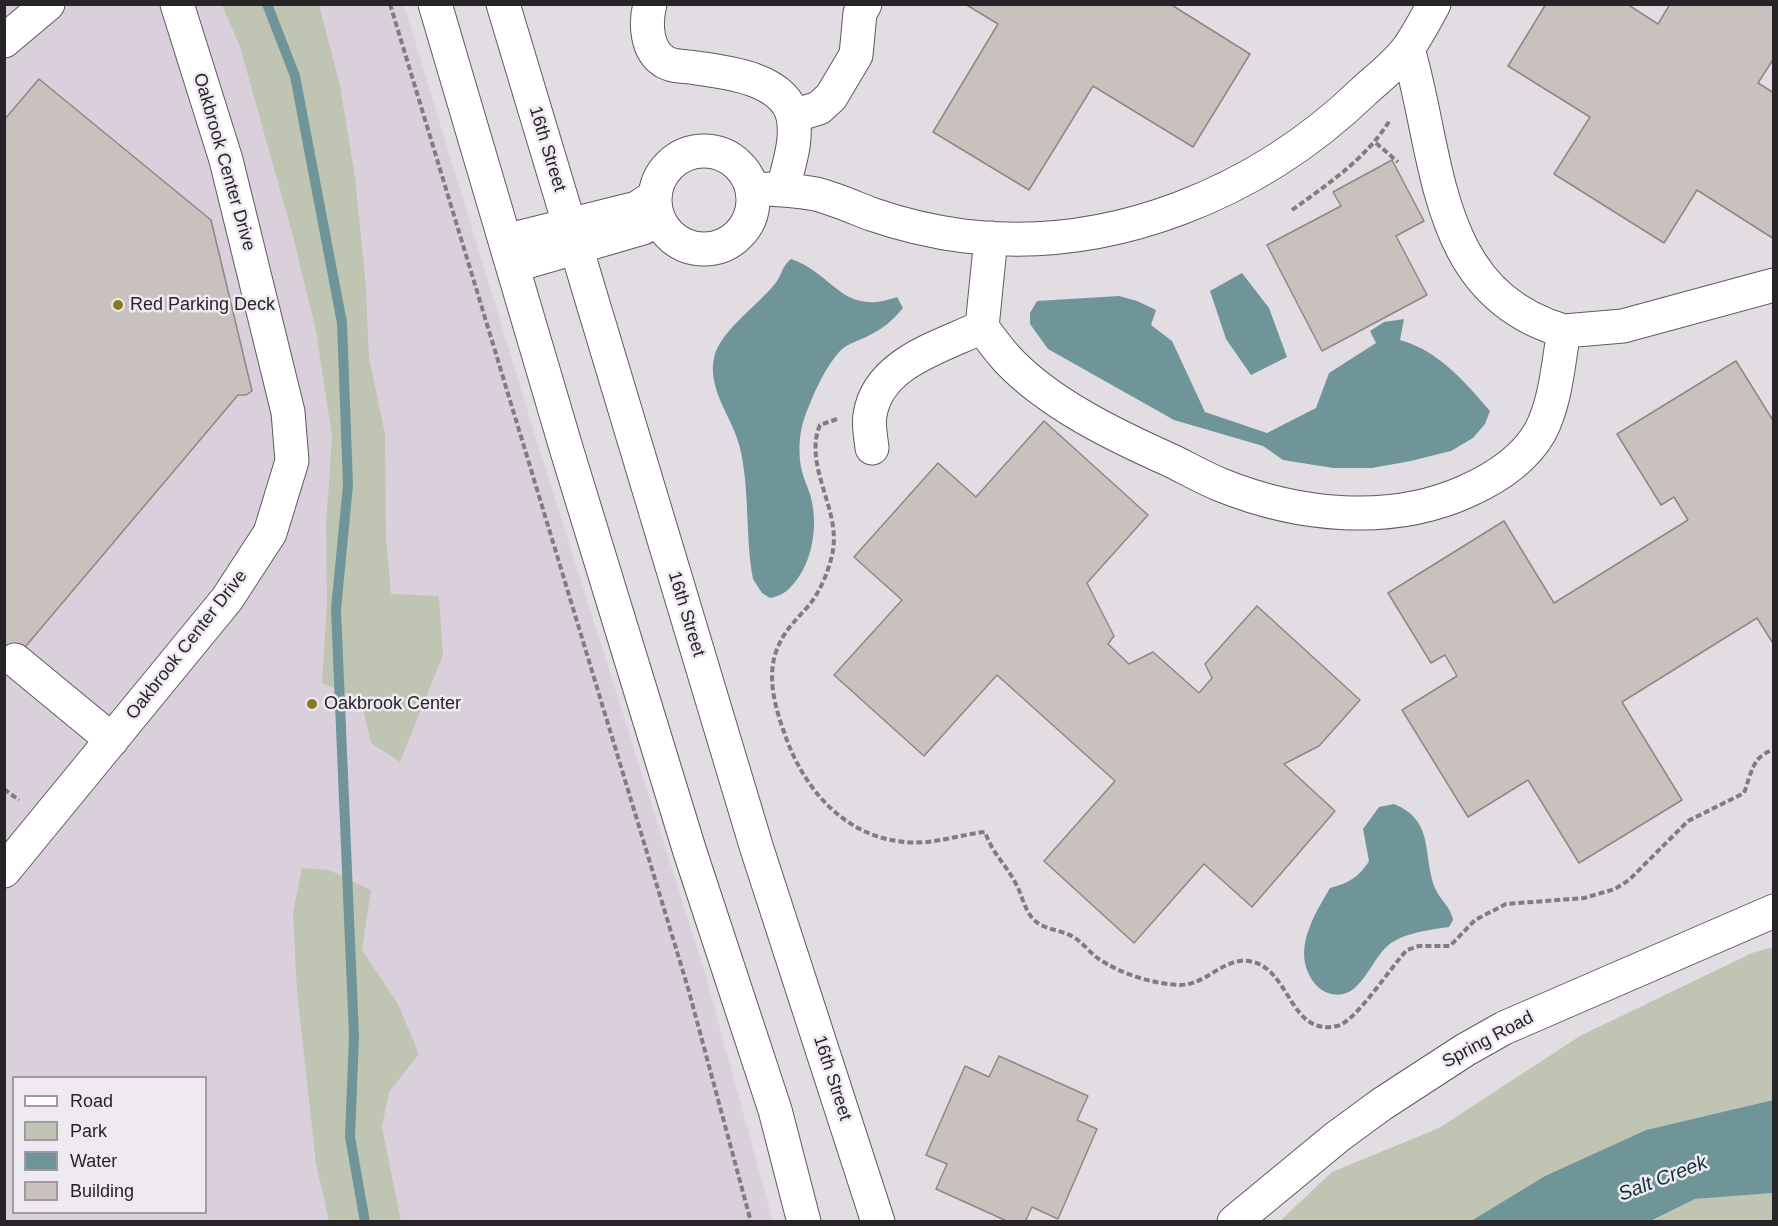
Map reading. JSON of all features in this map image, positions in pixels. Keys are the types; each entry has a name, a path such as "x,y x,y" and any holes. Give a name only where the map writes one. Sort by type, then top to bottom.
{"street":[{"path":"4,41 48,4"},
{"name":"Oakbrook Center Drive","path":"4,871 227,599 270,533 292,461 288,412 226,160 177,4"},
{"path":"435,4 567,451 687,841 775,1110 804,1221"},
{"name":"16th Street","path":"503,4 757,849 878,1221"},
{"path":"650,4 646,18 649,40 656,55 667,64 724,71 750,79 785,100 793,116 793,140 768,189 753,206 748,223 738,236 724,246 707,249 691,248 675,240 663,228 657,212 655,196 658,181 666,168 678,157 693,151 709,150 724,154 737,162 747,175 768,189 824,197 924,228 991,238 1023,240 1114,229 1199,202 1275,162 1412,63"},
{"path":"793,116 819,108 831,97 856,55 860,13 865,4"},
{"path":"1434,4 1412,63 1441,199 1482,281 1522,314 1539,324 1564,331 1623,326 1773,285"},
{"path":"509,253 572,236 637,208 655,196"},
{"path":"572,236 642,228 663,228"},
{"path":"991,238 982,327 1008,360 1041,388 1129,442 1220,485 1254,496 1322,511 1355,513 1417,507 1444,501 1484,483 1509,467 1539,433 1549,411 1564,331"},
{"path":"872,448 869,416 878,388 894,372 916,357 982,327"},
{"path":"15,660 112,740"},
{"name":"Spring Road","path":"1234,1221 1337,1137 1465,1050 1515,1024 1773,911"}],"path":[{"path":"390,4 685,976 751,1221"},
{"path":"1292,210 1347,169 1376,143 1412,63"},
{"path":"869,416 837,419 820,425 818,430 816,459 830,504 833,550 822,584 810,604 789,624 776,651 771,680 791,754 808,785 832,812 863,831 884,838 911,842 928,842 956,835 985,832 994,854 1015,882 1033,919 1047,928 1074,937 1110,966 1154,982 1182,985 1203,981 1231,963 1248,961 1263,968 1284,989 1308,1023 1318,1027 1340,1026 1355,1014 1407,950 1419,946 1450,946 1475,920 1506,904 1584,898 1615,889 1629,879 1688,821 1744,793 1755,760 1763,753 1773,750"},
{"path":"4,789 22,803"}],"shaded area":[{"name":"Oakbrook Center","path":"5,5 404,5 535,435 705,973 773,1221 5,1222"}],"green space":[{"path":"222,5 319,5 340,86 355,177 366,287 369,358 385,434 386,537 391,594 439,596 443,655 400,762 371,743 361,699 322,683 327,603 326,526 332,436 316,331 293,236 240,47"},
{"path":"302,868 329,870 371,890 362,950 398,1004 419,1054 389,1092 382,1127 401,1221 329,1221 316,1164 297,992 293,913"},
{"path":"1773,947 1773,1100 1646,1130 1545,1176 1471,1221 1279,1222 1332,1172 1439,1128 1580,1036 1752,953"},
{"path":"1773,1193 1773,1221 1651,1222 1695,1199"}],"water":[{"path":"791,259 806,266 851,298 863,302 878,302 897,297 903,308 883,327 840,351 826,370 815,392 804,419 799,446 801,469 810,494 814,515 811,548 808,559 795,582 782,594 770,598 762,593 753,579 740,448 717,393 713,370 717,348 723,339 774,285"},
{"path":"1242,273 1269,308 1287,357 1251,375 1226,339 1210,291"},
{"path":"1119,296 1156,310 1151,325 1172,341 1205,412 1267,433 1316,408 1329,373 1376,343 1370,331 1384,322 1404,319 1400,340 1439,359 1490,411 1485,424 1473,438 1451,451 1411,461 1372,468 1333,468 1283,460 1263,446 1174,420 1048,349 1030,324 1030,313 1037,301"},
{"path":"1394,804 1416,819 1422,829 1435,888 1453,920 1449,927 1426,930 1391,943 1383,950 1357,986 1339,995 1328,993 1315,984 1307,970 1304,949 1306,938 1330,888 1353,879 1369,861 1363,829 1379,807"},
{"name":"Salt Creek","path":"1773,1100 1773,1193 1695,1199 1651,1221 1471,1221 1545,1176 1646,1130"}],"building":[{"path":"965,4 1170,4 1250,54 1193,147 1093,86 1029,190 933,132 998,24"},
{"path":"1546,4 1627,4 1658,24 1670,4 1774,4 1774,58 1758,83 1774,93 1774,239 1697,190 1664,243 1554,174 1590,117 1508,66"},
{"name":"Red Parking Deck","path":"39,79 211,220 252,391 246,395 238,395 4,672 4,120"},
{"path":"1392,160 1424,221 1396,236 1427,295 1322,351 1267,245 1341,206 1333,192"},
{"path":"1736,361 1774,422 1774,645 1757,618 1622,702 1682,800 1579,863 1528,780 1468,817 1402,710 1457,676 1445,655 1431,663 1388,593 1504,521 1554,603 1688,520 1674,497 1661,505 1617,434"},
{"path":"1044,421 1148,515 1087,583 1114,636 1108,644 1129,664 1153,652 1199,693 1212,678 1205,664 1257,606 1360,700 1319,746 1284,764 1335,811 1252,907 1204,864 1134,943 1044,861 1115,781 997,675 924,756 834,675 902,600 854,557 938,463 976,497"},
{"path":"999,1056 1088,1096 1077,1120 1097,1129 1058,1219 1032,1207 1025,1222 1009,1222 936,1189 947,1164 926,1155 965,1066 989,1077"}],"waterway":[{"path":"267,4 295,76 342,323 348,485 336,609 354,1037 350,1137 365,1222"}],"place":[{"name":"Red Parking Deck","path":"118,305"},
{"name":"Oakbrook Center","path":"312,704"}]}
